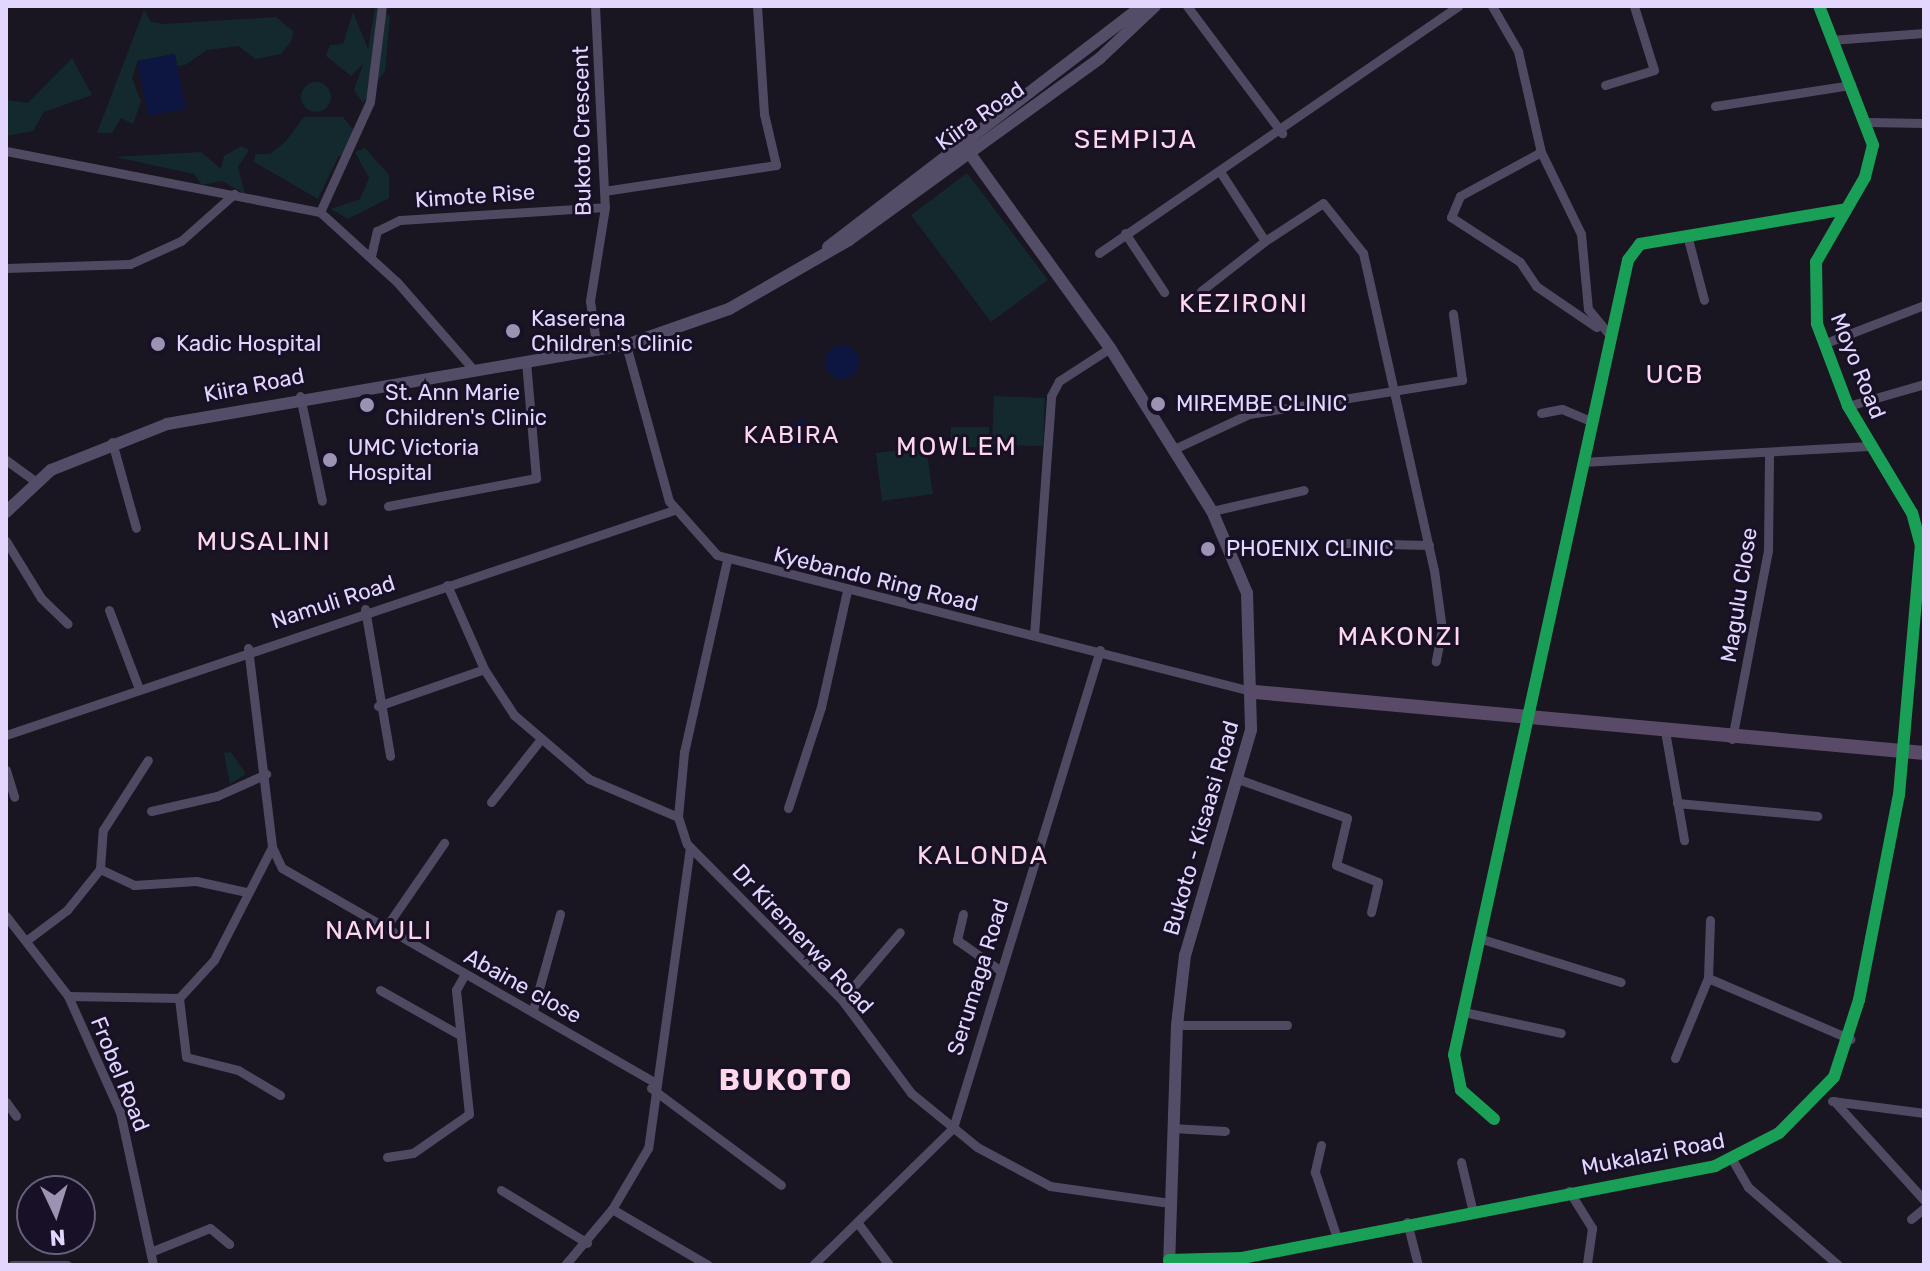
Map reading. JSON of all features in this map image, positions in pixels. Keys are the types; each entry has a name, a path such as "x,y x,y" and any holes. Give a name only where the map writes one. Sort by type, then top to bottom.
{"main road":[{"name":"Kiira Road","path":"6,512 35,481 112,442 300,396 620,346 729,309 823,252 1142,6"},
{"name":"Kiira Road","path":"962,144 1100,58 1155,6"},
{"name":"Bukoto - Kisaasi Road","path":"962,144 1110,348 1212,511 1247,593 1255,692 1238,779 1185,955 1177,1025 1169,1262"},
{"path":"1255,692 1531,716 1732,739 1924,753"}],"street":[{"path":"320,212 370,102 382,6"},
{"name":"Bukoto Crescent","path":"595,6 605,207 590,301 597,350"},
{"path":"604,191 776,165 764,114 757,6"},
{"path":"1187,6 1282,133"},
{"path":"1099,253 1125,233 1282,133 1458,6"},
{"path":"1492,6 1518,51 1541,152 1581,234 1587,305 1596,327"},
{"path":"1605,85 1654,70 1634,6"},
{"name":"Moyo Road","path":"1819,6 1868,122 1872,157 1813,276 1823,344 1848,406 1912,513 1921,546 1903,751"},
{"path":"1831,40 1924,33"},
{"path":"1715,106 1851,85"},
{"path":"1868,122 1924,123"},
{"path":"6,151 320,212 371,256 473,369"},
{"path":"1541,152 1460,196 1451,217 1520,262 1536,286 1610,335"},
{"path":"1221,173 1265,241"},
{"path":"6,268 130,264 190,235 234,194"},
{"path":"1201,291 1265,241 1321,203 1333,212 1363,253 1397,390 1441,611 1436,661"},
{"name":"Kimote Rise","path":"371,256 377,231 400,220 605,207"},
{"path":"1494,1119 1456,1079 1464,1012 1485,940 1590,421 1633,250 1687,235 1846,209"},
{"path":"1125,233 1164,292"},
{"path":"1687,235 1704,300"},
{"path":"1823,344 1924,305"},
{"path":"1174,449 1235,418 1462,380 1453,314"},
{"path":"620,346 674,510"},
{"path":"1034,635 1051,396 1059,381 1110,348"},
{"path":"388,506 536,478 530,362"},
{"path":"1848,406 1924,384"},
{"path":"300,396 322,501"},
{"path":"1541,413 1562,409 1590,421"},
{"path":"112,442 136,528"},
{"path":"1582,462 1769,455 1870,446"},
{"name":"Magulu Close","path":"1732,739 1768,551 1769,455"},
{"path":"6,460 35,481"},
{"path":"1212,511 1304,490"},
{"name":"Kyebando Ring Road","path":"674,510 727,560 1100,650 1255,692"},
{"name":"Namuli Road","path":"6,735 248,648 674,510"},
{"path":"6,541 41,598 68,624"},
{"path":"1342,543 1429,545"},
{"path":"565,1265 587,1243 612,1209 646,1154 652,1084 690,847 678,817 691,708 727,560"},
{"path":"447,585 484,669 508,708 589,779 678,817"},
{"path":"788,808 821,707 847,591"},
{"path":"365,609 378,706 390,756"},
{"path":"109,610 139,689"},
{"path":"68,996 179,998 214,960 248,887 272,847 266,774 248,648"},
{"name":"Serumaga Road","path":"813,1265 953,1128 998,969 1100,650"},
{"path":"378,706 484,669"},
{"path":"1665,731 1684,840"},
{"path":"491,802 541,739"},
{"name":"Mukalazi Road","path":"1169,1262 1242,1258 1472,1208 1733,1161 1821,1096 1850,1039 1903,751"},
{"path":"27,940 67,910 100,869 103,830 148,760"},
{"path":"6,770 14,797"},
{"path":"151,811 225,794 266,774"},
{"path":"1238,779 1347,818 1336,865 1378,882 1371,912"},
{"path":"1677,803 1817,816"},
{"path":"384,930 444,843"},
{"name":"Abaine close","path":"272,847 292,877 533,1010 652,1084"},
{"name":"Dr Kiremerwa Road","path":"690,847 842,1000 906,1088 953,1128 1050,1186 1170,1203"},
{"path":"100,869 134,885 196,881 248,887"},
{"path":"533,1010 560,914"},
{"path":"963,914 957,940 998,969"},
{"name":"Frobel Road","path":"6,916 68,996 120,1112 153,1251 153,1265"},
{"path":"1675,1058 1708,978 1710,920"},
{"path":"842,1000 900,932"},
{"path":"1485,940 1621,982"},
{"path":"387,1157 413,1153 467,1119 460,1035 461,971 652,1084 781,1185"},
{"path":"1708,978 1850,1039"},
{"path":"380,990 460,1035"},
{"path":"179,998 186,1057 238,1070 280,1095"},
{"path":"1464,1012 1561,1033"},
{"path":"1177,1025 1287,1025"},
{"path":"1821,1096 1834,1101 1924,1113"},
{"path":"1834,1101 1924,1200"},
{"path":"6,1102 16,1116"},
{"path":"1172,1128 1225,1131"},
{"path":"1321,1145 1315,1172 1337,1238"},
{"path":"1733,1161 1748,1187 1838,1265"},
{"path":"1461,1162 1472,1208"},
{"path":"501,1190 587,1243"},
{"path":"1569,1191 1592,1228 1587,1265"},
{"path":"1911,1219 1924,1208"},
{"path":"612,1209 708,1265"},
{"path":"857,1222 889,1265"},
{"path":"1407,1222 1418,1265"},
{"path":"153,1251 210,1228 229,1244"},
{"path":"12,1265 67,1265"}],"green space":[{"path":"375,7 390,16 385,71 363,103 354,90 363,64 351,76 326,56 330,45 343,44 353,12 368,49"},
{"path":"144,10 151,22 164,24 276,17 293,31 292,40 281,54 255,59 239,46 207,50 185,65 177,66 174,54 138,61 132,78 141,101 133,124 121,118 112,133 97,133"},
{"path":"72,58 92,95 44,112 33,131 6,136 6,100 28,103"},
{"path":"316,82 327,86 331,97 327,108 316,112 305,108 301,97 305,86"},
{"path":"304,117 343,117 353,129 352,147 338,157 318,199 254,162 255,154 270,154 285,142"},
{"path":"241,146 249,150 238,167 245,194 222,181 202,185 194,174 115,157 201,152 221,169 224,156"},
{"path":"365,148 389,175 389,198 348,219 331,209 360,199 369,178 355,152"},
{"path":"967,173 1048,280 991,322 911,215"},
{"path":"994,396 1045,398 1043,446 992,445"},
{"path":"951,427 989,427 989,447 951,447"},
{"path":"926,447 933,494 882,501 876,453"},
{"path":"231,752 246,774 230,784 224,753"}],"shaded area":[{"path":"175,54 186,109 148,116 137,61"},
{"path":"445,192 454,201 445,210 436,201"},
{"path":"842,345 854,350 859,362 854,374 842,379 830,374 825,362 830,350"},
{"path":"803,417 808,441 798,449 785,431"}],"cycle path":[{"path":"1169,1260 1242,1258 1715,1166 1779,1133 1834,1077 1859,1000 1899,795 1921,546 1912,513 1848,406 1817,324 1816,262 1865,177 1873,145 1819,6"},
{"path":"1494,1119 1461,1090 1454,1055 1628,260 1640,244 1846,209"}],"place":[{"name":"Kaserena Children's Clinic","path":"513,331"},
{"name":"Kadic Hospital","path":"158,344"},
{"name":"MIREMBE CLINIC","path":"1158,404"},
{"name":"St. Ann Marie Children's Clinic","path":"367,405"},
{"name":"UMC Victoria Hospital","path":"330,460"},
{"name":"PHOENIX CLINIC","path":"1208,549"}],"district":[{"name":"SEMPIJA","path":"1136,140"},
{"name":"KEZIRONI","path":"1244,304"},
{"name":"UCB","path":"1675,375"},
{"name":"KABIRA","path":"792,436"},
{"name":"MOWLEM","path":"957,447"},
{"name":"MUSALINI","path":"264,542"},
{"name":"MAKONZI","path":"1400,637"},
{"name":"KALONDA","path":"983,856"},
{"name":"NAMULI","path":"379,931"},
{"name":"BUKOTO","path":"786,1080"}]}
